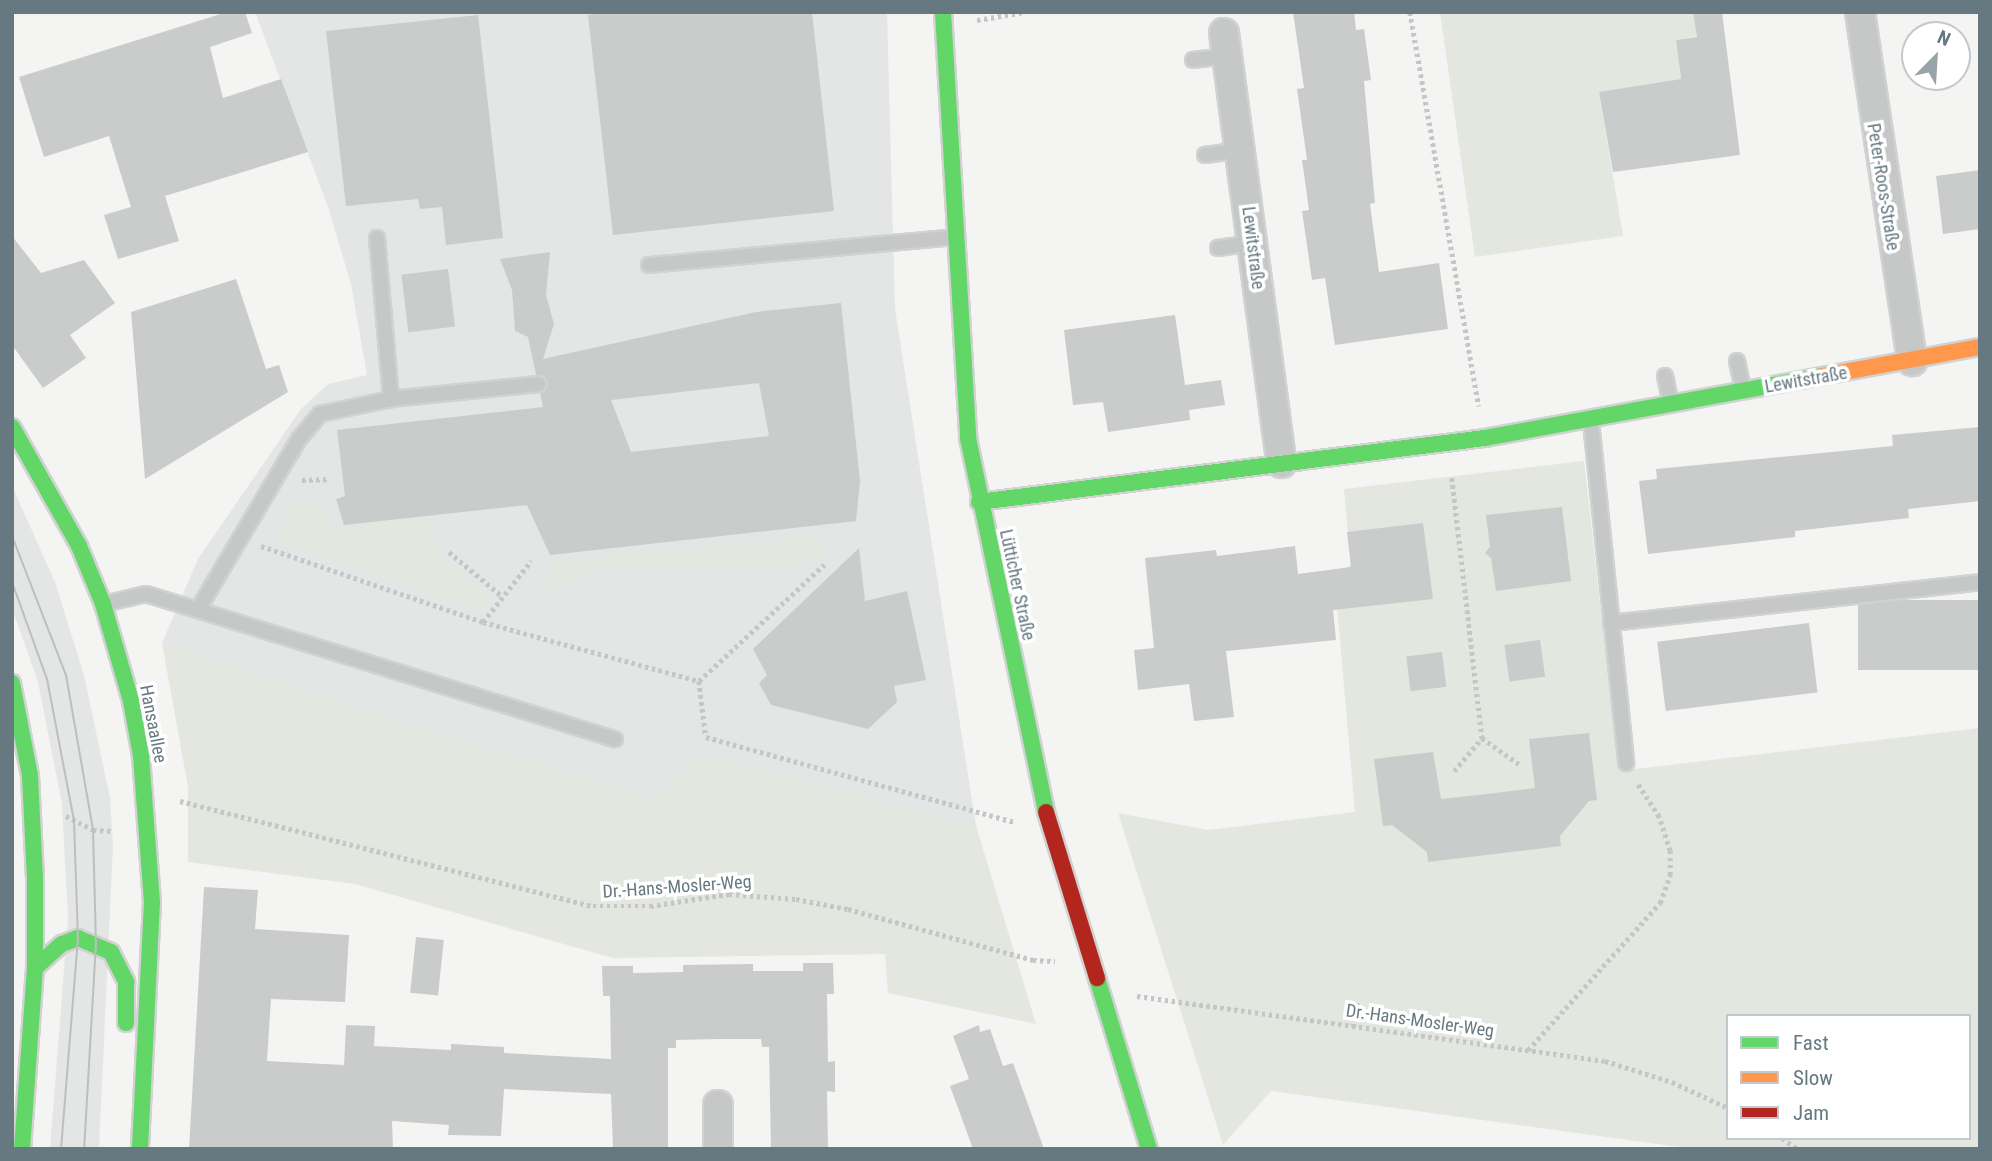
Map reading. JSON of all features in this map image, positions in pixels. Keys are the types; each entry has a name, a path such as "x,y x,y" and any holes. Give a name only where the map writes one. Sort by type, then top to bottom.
{"street":[{"name":"Peter-Roos-Straße","path":"1860,12 1912,361"},
{"name":"Lütticher Straße","path":"943,19 968,439 979,502 1047,815 1100,1001 1149,1149"},
{"name":"Lewitstraße","path":"1226,44 1281,463"},
{"name":"Lewitstraße","path":"979,502 1485,438 1980,348"},
{"name":"Hansaallee","path":"12,427 79,546 103,604 131,701 147,803 152,902 140,1149"},
{"path":"12,683 25,739 34,840 35,968 22,1149"},
{"path":"35,968 62,944 78,938 111,952 126,982 125,1028 145,1052"},
{"path":"718,1105 718,1149"}],"lane":[{"path":"1193,61 1226,44"},
{"path":"1205,155 1240,150"},
{"path":"649,265 955,236"},
{"path":"377,238 391,399"},
{"path":"1217,248 1252,243"},
{"path":"1737,361 1743,392"},
{"path":"1665,376 1671,405"},
{"path":"199,608 299,439 320,414 391,399 538,384"},
{"path":"1591,420 1626,763"},
{"path":"1611,623 1980,582"},
{"path":"103,604 146,594 199,608 615,739"}],"path":[{"path":"943,19 1025,12"},
{"path":"1410,12 1485,438"},
{"path":"1448,443 1482,738 1454,771"},
{"path":"238,538 483,622 699,681"},
{"path":"449,552 503,597"},
{"path":"483,622 531,561"},
{"path":"699,681 824,565"},
{"path":"699,681 706,737 1012,822 1047,815"},
{"path":"1482,738 1519,764"},
{"path":"1527,1050 1637,932 1660,903 1670,875 1670,851 1659,817 1626,763"},
{"name":"Dr.-Hans-Mosler-Weg","path":"147,803 190,800 593,906 756,895 848,909 1033,960 1046,962 1086,954"},
{"path":"34,840 60,838 58,812 93,830 124,832"},
{"name":"Dr.-Hans-Mosler-Weg","path":"1100,1001 1146,995 1527,1050 1637,1070 1726,1107"},
{"path":"1353,1027 1358,999"}],"shaded area":[{"path":"255,12 887,12 895,309 976,826 700,755 655,799 410,725 162,643 198,559 301,409 328,384 367,375 351,284 328,207"},
{"path":"1440,12 1693,12 1697,36 1676,40 1681,79 1599,93 1623,236 1475,257"},
{"path":"1584,461 1619,771 1980,728 1980,1149 1694,1149 1271,1091 1223,1145 1118,813 1208,830 1355,812 1335,583 1351,564 1344,489"},
{"path":"12,486 55,582 84,675 110,798 113,845 99,1149 50,1149 68,918 62,804 38,682 12,608"},
{"path":"289,500 324,503 329,528 431,517 438,554 492,595 479,610 281,543"},
{"path":"821,536 822,553 796,572 595,570 540,592 550,561"},
{"path":"162,643 410,725 655,799 700,755 976,826 1036,1024 888,993 885,954 613,958 355,884 188,862 188,787"}],"building":[{"path":"227,12 245,12 252,33 210,47 223,98 281,79 308,152 165,196 179,241 118,259 104,215 131,207 109,136 44,157 19,77"},
{"path":"609,12 812,12 834,211 613,235 588,15"},
{"path":"1293,12 1354,12 1356,30 1364,29 1371,80 1364,81 1375,203 1370,204 1379,272 1439,263 1448,329 1335,345 1325,278 1312,280 1302,211 1309,210 1302,160 1307,160 1297,89 1304,88"},
{"path":"1693,12 1722,12 1740,155 1613,172 1599,92 1681,79 1676,40 1697,37"},
{"path":"478,15 503,238 446,245 442,207 420,209 418,199 346,206 326,31"},
{"path":"1980,170 1980,229 1943,234 1936,176"},
{"path":"12,236 41,273 84,260 115,303 70,335 86,358 43,388 12,345"},
{"path":"550,252 546,295 554,324 543,359 756,312 841,303 860,481 856,521 550,555 527,505 344,525 336,499 345,496 337,430 543,407 540,393 547,382 536,375 528,337 515,331 512,290 500,259","holes":["759,383 769,436 631,452 611,400"]},
{"path":"448,269 455,327 408,332 401,275"},
{"path":"236,279 266,369 279,365 288,392 145,479 131,312"},
{"path":"1175,315 1185,385 1221,380 1225,405 1189,410 1190,420 1108,432 1103,402 1073,405 1064,330"},
{"path":"1980,427 1980,501 1908,509 1909,518 1795,531 1795,537 1648,554 1639,481 1657,479 1656,469 1893,446 1892,435"},
{"path":"1562,507 1571,581 1496,591 1491,558 1485,553 1490,547 1486,515"},
{"path":"1423,523 1433,599 1333,610 1336,640 1226,651 1234,717 1194,721 1189,684 1138,690 1134,650 1154,648 1145,558 1216,550 1217,556 1295,546 1298,574 1351,567 1347,532"},
{"path":"859,548 865,601 907,591 926,680 894,686 897,702 868,729 771,705 759,683 767,675 753,649"},
{"path":"1858,600 1980,600 1980,670 1858,670"},
{"path":"1809,623 1818,692 1666,711 1657,642"},
{"path":"1540,640 1545,677 1509,682 1504,645"},
{"path":"1442,652 1446,687 1411,691 1406,656"},
{"path":"1589,733 1597,800 1589,801 1560,836 1561,846 1428,862 1427,852 1392,825 1383,826 1374,759 1433,752 1441,799 1487,794 1535,788 1529,739"},
{"path":"204,887 258,890 255,929 349,935 345,1002 271,999 267,1061 344,1065 346,1025 375,1026 374,1046 451,1050 451,1044 504,1047 504,1053 611,1059 610,996 603,996 602,966 633,966 633,973 683,972 683,965 753,964 753,971 803,971 803,963 833,963 834,994 827,994 828,1062 835,1061 835,1092 827,1091 828,1149 771,1149 769,1047 762,1047 761,1039 720,1039 676,1040 676,1048 668,1048 668,1149 613,1149 611,1094 504,1089 501,1136 448,1135 449,1125 392,1121 393,1149 189,1149"},
{"path":"416,937 444,940 438,996 410,993"},
{"path":"979,1025 980,1032 990,1029 1003,1066 1013,1063 1044,1149 973,1149 950,1086 969,1079 953,1036"}],"tram line":[{"path":"12,536 66,675 93,830 96,943 84,1149"},
{"path":"12,582 47,679 74,820 78,938 61,1149"}],"traffic: fast":[{"path":"943,12 968,438 1046,812"},
{"path":"979,502 1485,438 1823,376"},
{"path":"12,427 79,546 103,604 131,701 141,756 152,902 140,1149"},
{"path":"12,683 30,776 35,877 35,968 22,1149"},
{"path":"35,968 62,944 78,938 111,952 126,982 126,1023"},
{"path":"1097,978 1149,1149"}],"traffic: slow":[{"path":"1823,376 1980,347"}],"traffic: jam":[{"path":"1046,812 1097,978"}]}
